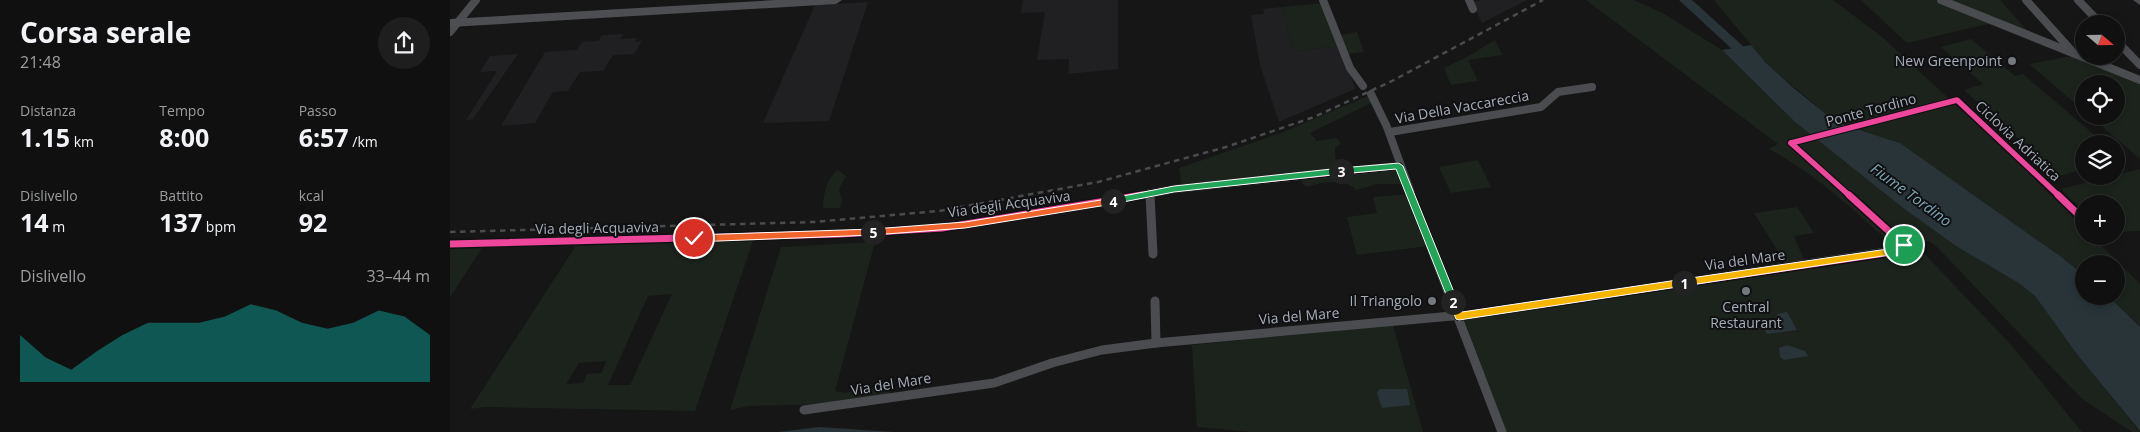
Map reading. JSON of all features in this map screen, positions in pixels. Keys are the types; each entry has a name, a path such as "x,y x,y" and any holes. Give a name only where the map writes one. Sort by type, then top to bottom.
{"main road":[{"path":"452,26 836,0"}],"street":[{"path":"452,26 476,0"},
{"path":"1323,0 1350,68 1363,86"},
{"path":"1469,0 1473,9"},
{"path":"1941,0 2140,80"},
{"path":"2026,0 2073,52"},
{"path":"2078,0 2092,15"},
{"path":"2125,49 2140,64"},
{"name":"Via Della Vaccareccia","path":"1390,132 1542,107 1558,92 1592,87"},
{"path":"1370,94 1383,113 1399,166 1459,316 1502,432"},
{"name":"Via degli Acquaviva","path":"450,244 840,234 942,228 1066,210 1150,193 1399,166"},
{"path":"1150,193 1153,254"},
{"name":"Via del Mare","path":"804,410 994,383 1052,363 1096,352 1156,343 1459,316 1919,247"},
{"path":"1155,301 1156,343"}],"shaded area":[{"path":"1023,0 1118,0 1118,69 1068,74 1069,59 1037,60 1045,12 1021,13"},
{"path":"1481,0 1527,0 1482,23 1472,2"},
{"path":"1586,0 1633,0 1661,12 1722,50 1795,122 1903,208 1956,246 2020,284 2035,296 2079,357 2140,432 2132,432 2081,398 1938,248 1929,241 1908,245 1791,142 1787,142 1898,241 1896,248 1820,182 1769,149 1778,144"},
{"path":"1714,0 1833,0 1882,37 2010,155 2075,219 2075,245 2101,245 2111,255 2075,255 2075,268 1900,143 1847,126 1827,115 1766,63"},
{"path":"1861,0 1934,0 1992,23 1907,43"},
{"path":"1948,0 2000,0 2029,33"},
{"path":"868,2 829,121 763,123 815,5"},
{"path":"1323,3 1341,46 1293,51 1282,7"},
{"path":"1282,7 1293,51 1341,46 1355,89 1279,122 1260,65 1251,15 1264,14 1263,9"},
{"path":"1357,32 1364,52 1348,54 1341,35"},
{"path":"623,34 621,39 637,38 635,42 642,41 634,54 613,55 603,71 580,72 568,91 553,92 535,123 501,126 545,52 577,50 582,42 598,41 602,35"},
{"path":"1971,39 2015,76 2023,74 2075,118 2075,125 2083,125 2094,135 2075,135 2075,172 2060,176 1964,90 1983,84 1941,47"},
{"path":"1495,40 1502,55 1468,60 1478,81 1451,85 1444,68"},
{"path":"518,54 473,119 466,120 497,71 480,72 490,56"},
{"path":"2072,56 2075,57 2075,65 2094,65 2118,75 2075,75 2075,103 2029,64"},
{"path":"2125,78 2140,84 2140,159 2125,146 2125,135 2112,135 2100,125 2125,125"},
{"path":"1368,96 1373,102 1310,133 1317,141 1335,138 1339,140 1341,144 1335,148 1335,158 1339,163 1345,164 1347,162 1348,167 1181,185 1179,168 1281,133"},
{"path":"1478,160 1491,187 1451,193 1439,167"},
{"path":"1396,168 1403,184 1377,184 1356,190 1339,182 1308,187 1302,184 1302,178"},
{"path":"2140,169 2140,231 2125,232 2125,195 2075,195 2075,203 2061,189 2077,185 2125,185 2125,173"},
{"path":"838,170 846,176 839,189 842,200 840,208 823,208 828,181"},
{"path":"1408,194 1428,246 1357,255 1347,217 1377,213 1373,197"},
{"path":"1797,207 1814,233 1794,236 1805,262 1786,264 1754,213"},
{"path":"753,241 695,411 486,407 470,409 577,244","holes":["672,294 630,385 608,385 648,296","606,361 602,373 587,374 583,383 566,384 579,363"]},
{"path":"875,242 835,391 845,393 869,388 890,388 888,398 831,404 748,406 730,410 781,247"},
{"path":"450,248 482,248 450,297"},
{"path":"1921,250 2012,346 2082,432 1504,432 1464,318"},
{"path":"2125,269 2140,284 2140,327 2117,305 2125,305"},
{"path":"1393,325 1423,432 1251,432 1197,427 1192,345"}],"water":[{"path":"1751,45 1766,63 1827,115 1847,126 1900,143 2060,256 2075,268 2075,305 2117,305 2140,327 2140,431 2079,357 2035,296 2020,284 1956,246 1903,208 1795,122 1722,50"},
{"path":"1787,312 1797,330 1767,334 1759,319 1763,321 1779,319 1777,314"},
{"path":"1787,345 1805,351 1808,356 1784,360 1780,357 1779,348"},
{"path":"1380,389 1407,389 1410,405 1382,408 1377,393"},
{"path":"819,427 894,432 778,432"}],"waterway":[{"name":"Fiume Tordino","path":"1685,0 1751,60"}],"railway":[{"path":"450,232 814,222 939,211 1098,182 1226,147 1314,117 1392,81 1543,0"}],"cycle path":[{"name":"Ponte Tordino","path":"1791,143 1957,100 2075,211"},
{"path":"450,244 840,234 942,228 1092,205 1174,189 1399,166 1459,316 1906,250 1904,245 1791,143"}],"place":[{"name":"New Greenpoint","path":"2012,61"},
{"name":"Central Restaurant","path":"1746,291"},
{"name":"Il Triangolo","path":"1432,301"}],"route":[{"path":"694,238 840,234 942,228 1092,206 1174,189 1399,166 1459,316 1906,250 1904,245"}]}
